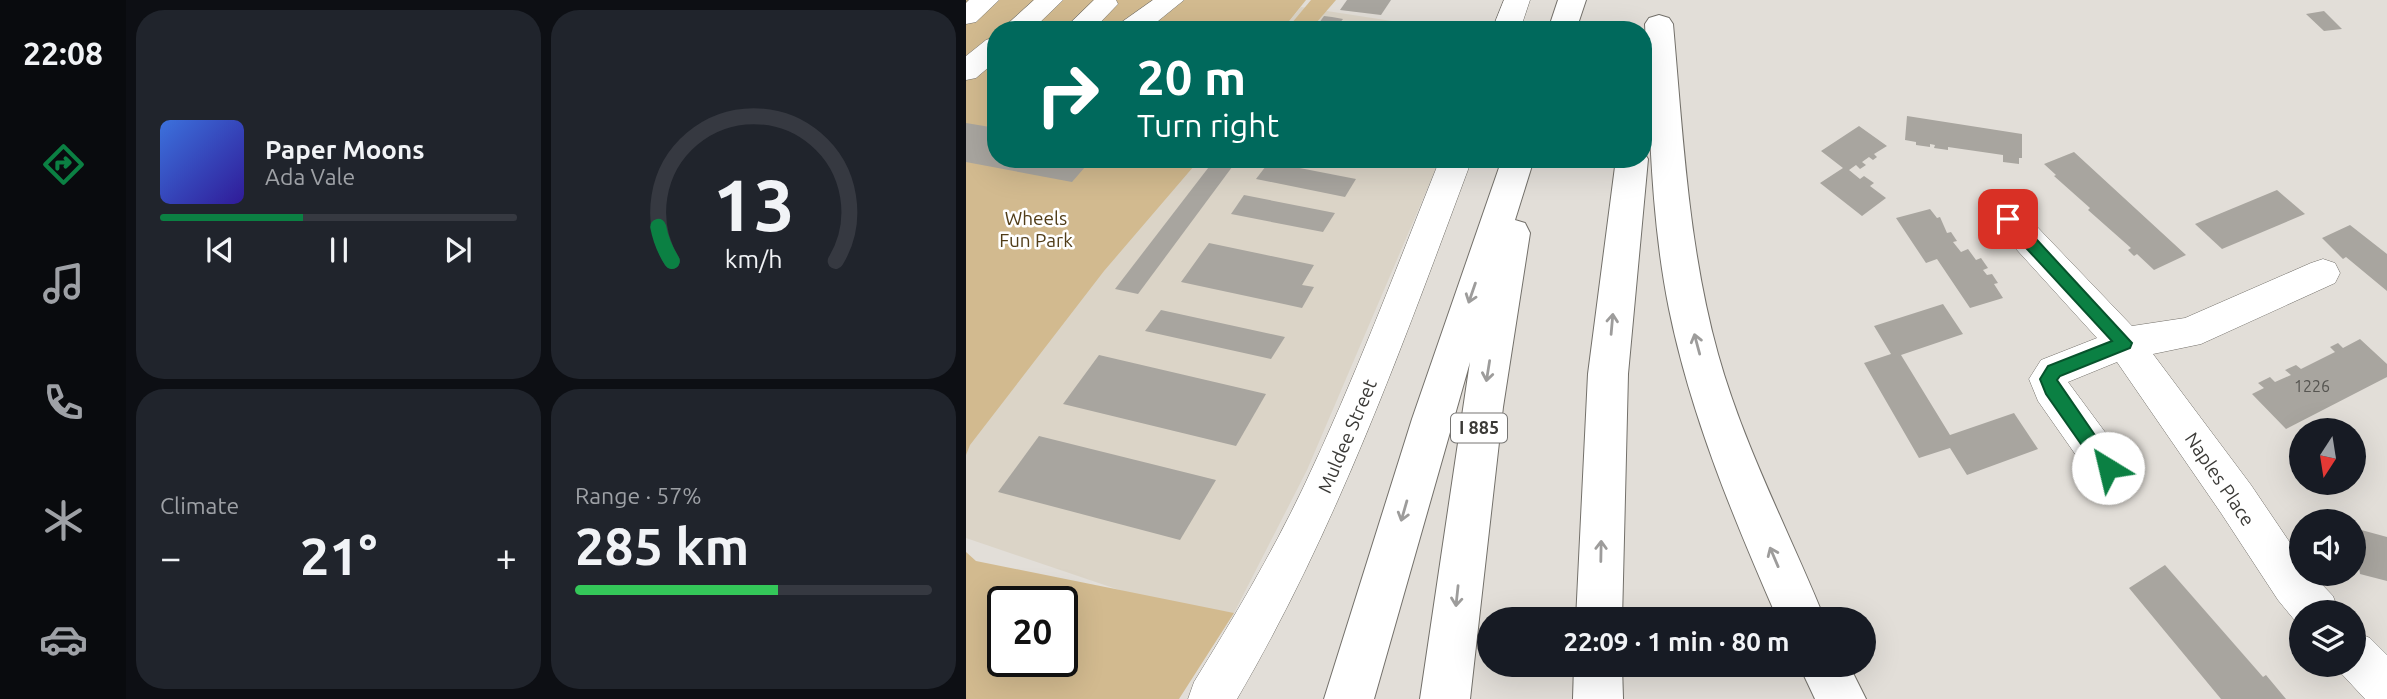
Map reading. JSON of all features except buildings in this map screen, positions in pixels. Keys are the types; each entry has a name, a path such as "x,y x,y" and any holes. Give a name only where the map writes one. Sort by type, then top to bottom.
{"highway":[{"path":"1652,58 1662,12"},
{"path":"1662,12 1671,201 1679,264 1693,329 1712,401 1742,482 1796,607"},
{"path":"1349,699 1432,419 1515,168"},
{"name":"I 885","path":"1445,699 1463,539 1487,373 1527,168"},
{"path":"1599,607 1608,374 1631,168"},
{"path":"1598,677 1598,699"},
{"path":"1829,677 1841,699"}],"street":[{"path":"966,16 986,0"},
{"path":"1026,21 1050,0"},
{"path":"1142,21 1171,0"},
{"path":"1509,21 1517,0"},
{"path":"1086,21 1105,1"},
{"path":"966,71 987,54"},
{"name":"Muldee Street","path":"1210,699 1251,634 1322,495 1356,417 1453,168"},
{"name":"Naples Place","path":"2008,219 2124,343 2236,499 2293,585 2306,600"},
{"path":"2108,468 2051,389 2048,379 2054,371 2124,343 2188,333 2323,273"},
{"path":"2366,666 2387,688"}],"shaded area":[{"path":"1301,7 1392,21 1289,21"},
{"path":"1173,168 1436,168 1307,470 1234,613 1137,596 966,538 966,430"}],"green space":[{"name":"Wheels Fun Park","path":"966,0 1306,0 1289,21 987,21 987,168 1192,168 1104,271 970,445 966,455"},
{"path":"1311,0 1336,0 1318,21 1294,21"},
{"path":"966,552 976,561 1234,613 1179,699 966,699"}],"route":[{"path":"2008,219 2124,343 2054,371 2048,379 2051,389 2108,468"}]}
